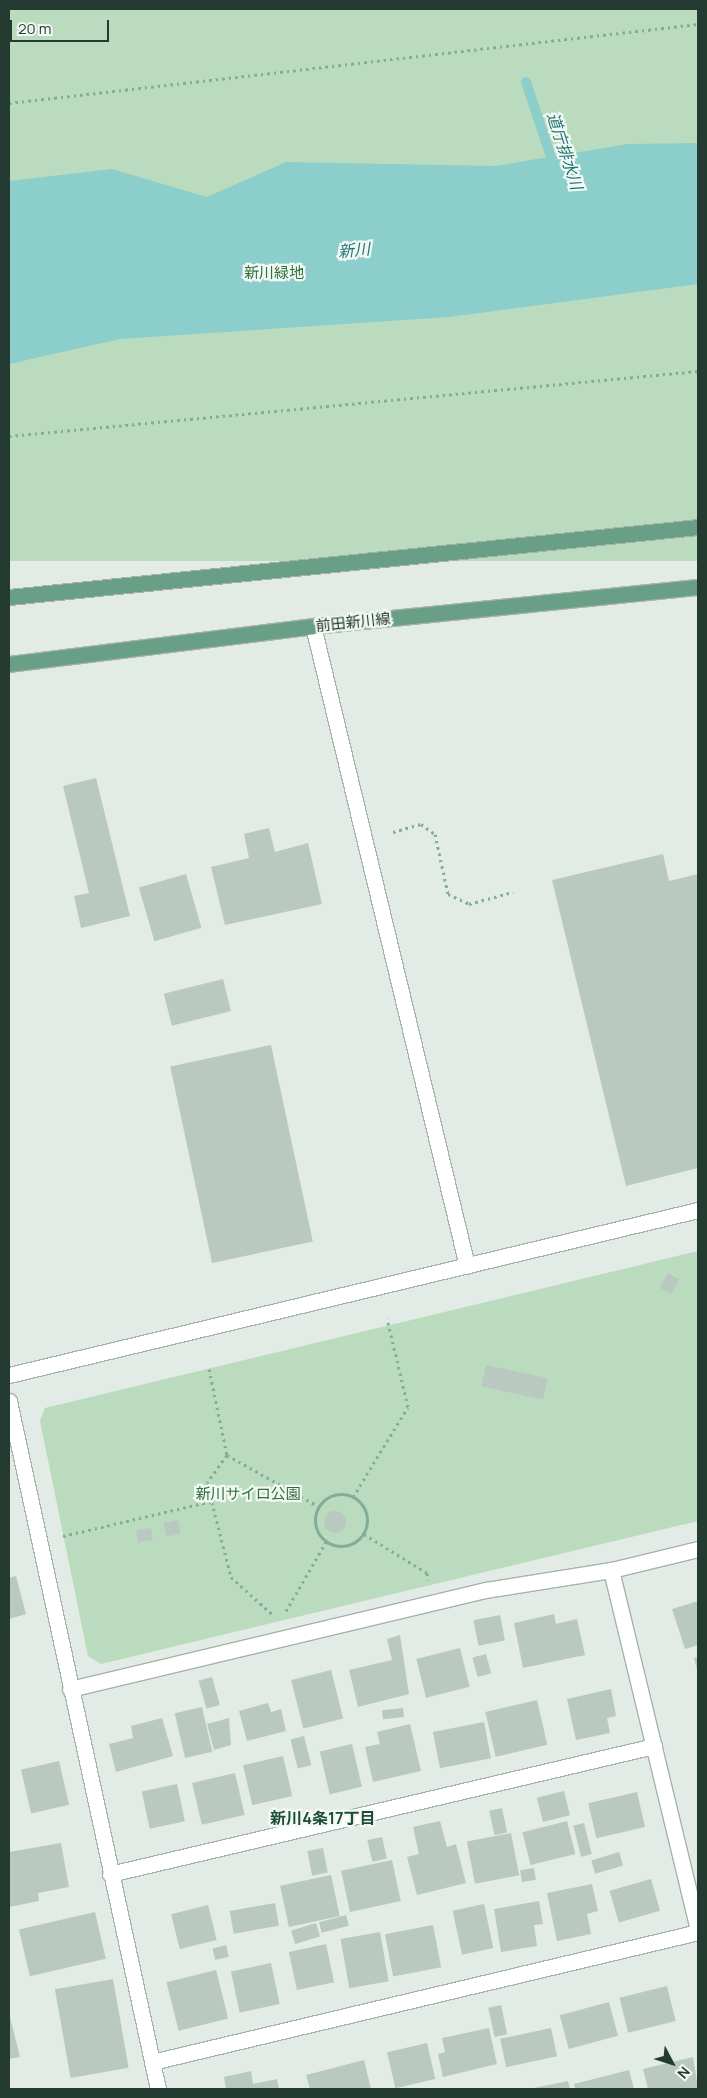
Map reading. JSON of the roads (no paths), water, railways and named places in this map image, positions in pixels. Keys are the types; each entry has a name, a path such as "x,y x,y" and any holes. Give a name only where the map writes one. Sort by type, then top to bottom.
{"main road":[{"path":"9,597 698,527"},
{"name":"前田新川線","path":"9,664 313,626 698,587"}],"street":[{"path":"313,626 467,1266"},
{"path":"9,1375 698,1210"},
{"path":"9,1401 158,2089"},
{"path":"70,1689 486,1590 611,1570 698,1549"},
{"path":"152,2062 698,1931 611,1570"},
{"path":"110,1874 654,1746"}],"water":[{"name":"新川","path":"698,143 698,284 449,317 120,339 9,364 9,181 112,169 207,197 286,162 495,166 628,144"}],"waterway":[{"name":"道庁排水川","path":"526,82 555,169"}],"district":[{"name":"新川4条17丁目","path":"323,1818"}],"park label":[{"name":"新川緑地","path":"274,273"},
{"name":"新川サイロ公園","path":"248,1494"}]}
